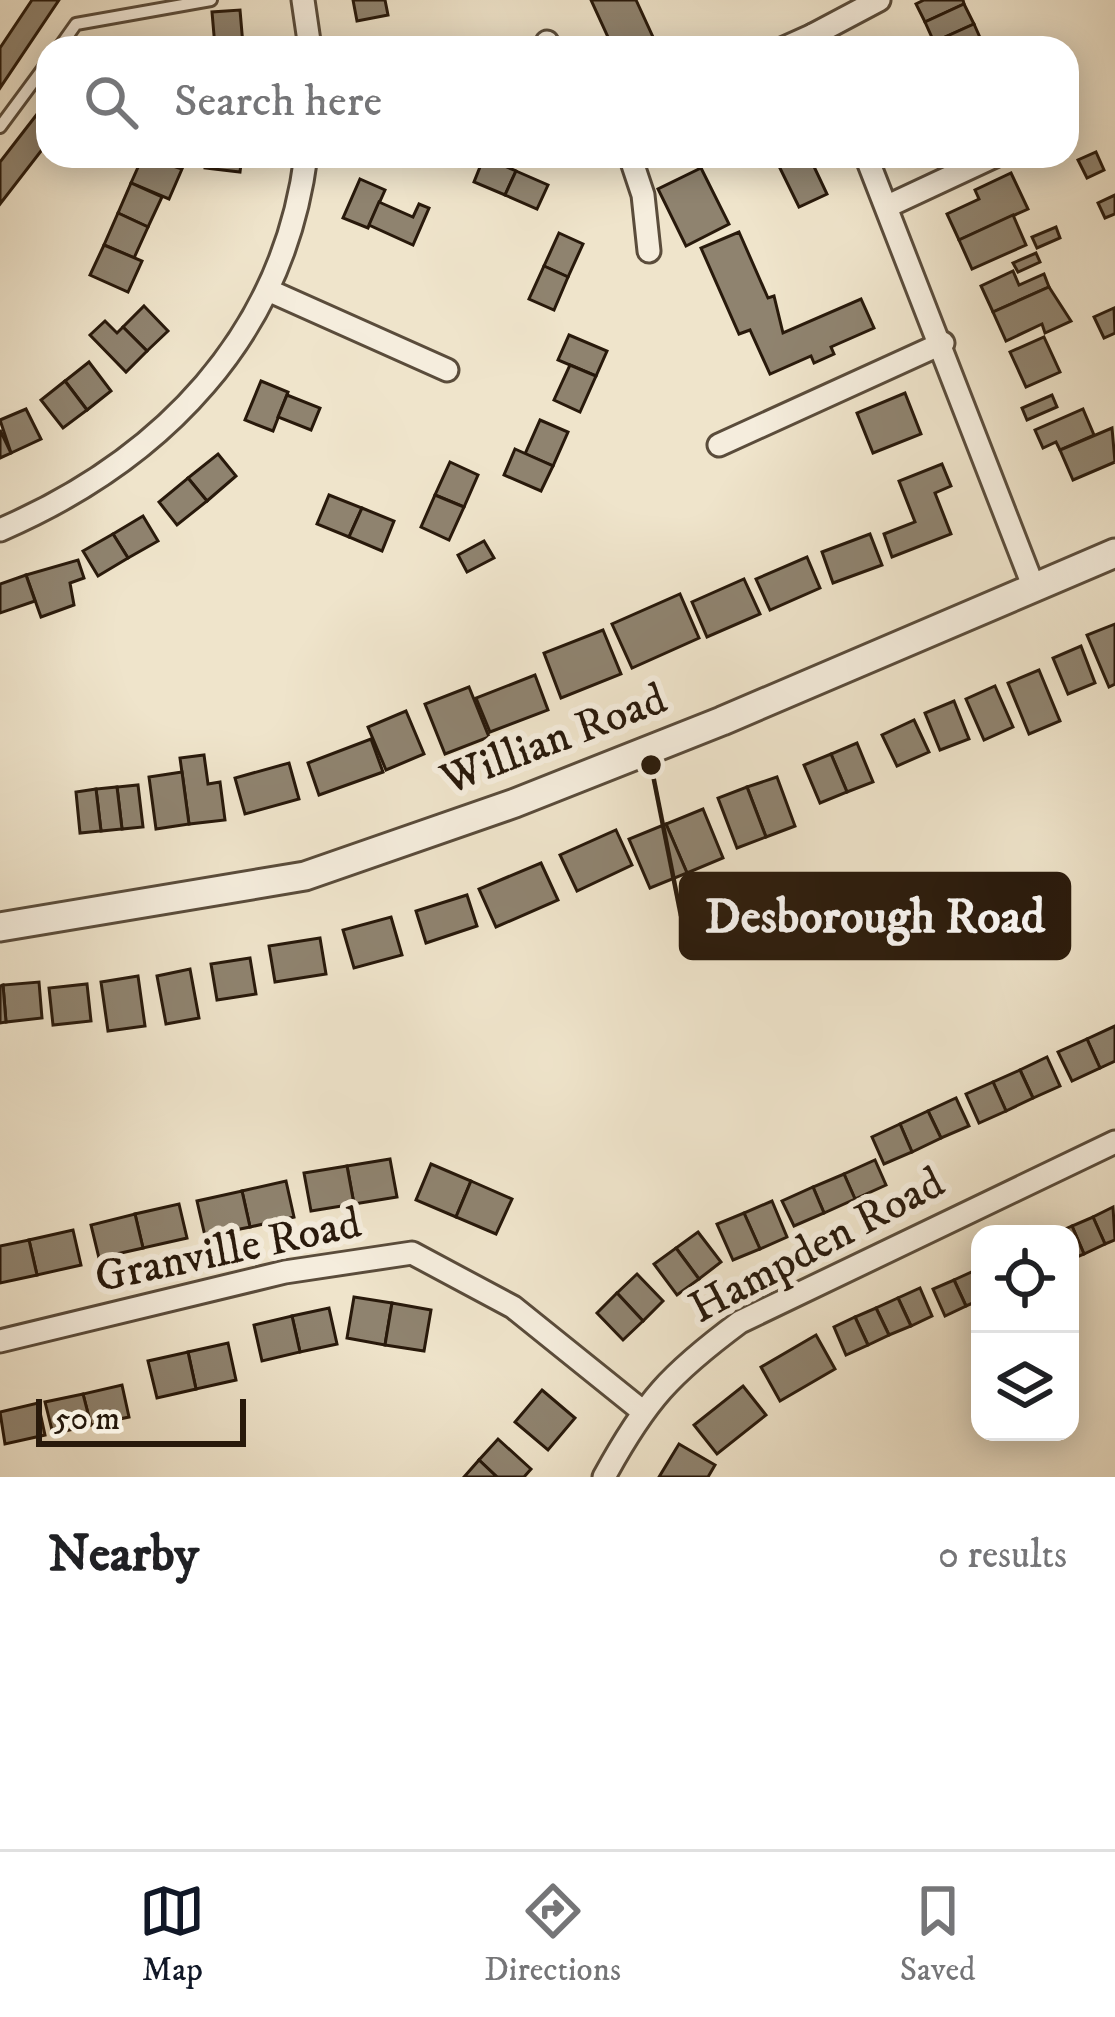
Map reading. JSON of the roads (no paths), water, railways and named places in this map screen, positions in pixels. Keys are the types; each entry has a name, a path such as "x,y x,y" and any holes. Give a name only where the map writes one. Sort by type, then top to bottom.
{"street":[{"path":"303,0 308,36"},
{"path":"824,36 879,0"},
{"path":"0,530 72,499 184,409 231,357 270,291 301,199 305,168"},
{"path":"634,168 643,195 649,251"},
{"path":"871,168 943,343 1034,589"},
{"path":"888,206 969,168"},
{"path":"270,291 447,370"},
{"path":"718,445 943,343"},
{"name":"Willian Road","path":"0,927 305,876 577,778 1115,553"},
{"name":"Hampden Road","path":"604,1477 641,1410 689,1359 740,1322 1115,1142"},
{"name":"Granville Road","path":"0,1341 285,1272 412,1253 513,1307 641,1410"}],"lane":[{"path":"67,36 76,24 211,0"},
{"path":"0,127 36,78"}],"place":[{"name":"Desborough Road","path":"651,765"}]}
